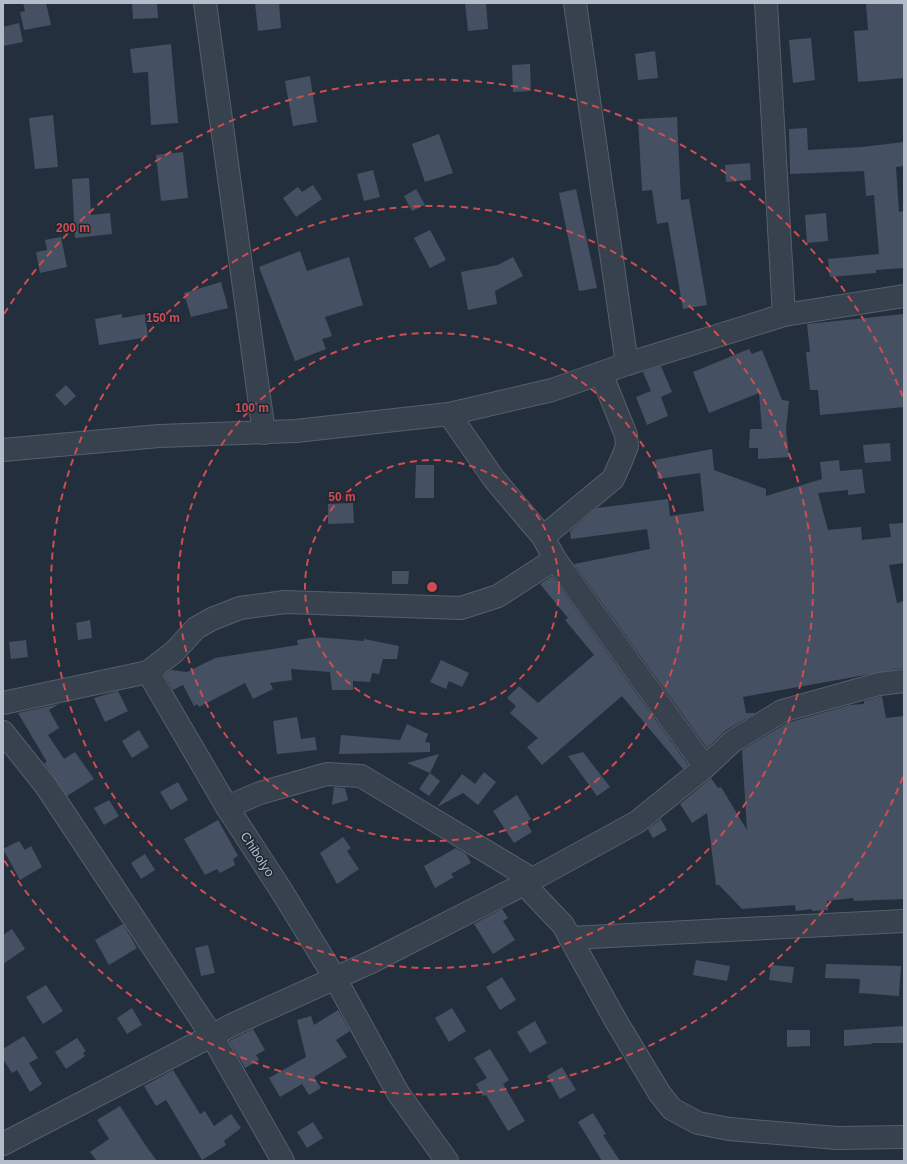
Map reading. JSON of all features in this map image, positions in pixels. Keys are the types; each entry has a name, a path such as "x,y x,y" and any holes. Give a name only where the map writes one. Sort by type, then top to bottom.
{"street":[{"path":"205,3 264,433"},
{"path":"575,3 627,364"},
{"path":"766,3 784,315"},
{"path":"3,450 160,436 264,433 449,414 552,390 627,364 784,315 904,296"},
{"path":"542,537 613,479 627,446 626,435 601,373"},
{"path":"449,414 494,479 542,537 555,559 705,767"},
{"path":"3,703 148,672 174,652 196,628 212,618 240,608 285,602 461,608 498,596 555,559"},
{"name":"Chibolyo","path":"148,672 227,807 281,890 335,978 398,1093 447,1161"},
{"path":"3,1144 212,1036 371,962 528,881 637,822 705,767 733,741 782,711 879,684 904,681"},
{"path":"3,732 46,786 212,1036 283,1161"},
{"path":"227,807 260,793 327,774 361,776 528,881 563,925 619,1027 660,1094 672,1108 698,1123 729,1129 837,1138 904,1137"},
{"path":"570,938 904,921"},
{"path":"3,1150 12,1161"}],"building":[{"path":"23,3 46,3 51,25 24,30 20,12 25,11"},
{"path":"132,3 157,3 158,18 133,19"},
{"path":"255,3 279,3 281,28 258,31"},
{"path":"465,3 486,3 488,29 468,31"},
{"path":"866,3 904,3 904,78 858,82 854,31 868,30"},
{"path":"19,23 23,42 3,46 3,27"},
{"path":"811,38 815,80 793,83 789,40"},
{"path":"171,44 178,123 151,125 148,72 133,73 130,49"},
{"path":"655,51 658,78 638,80 635,54"},
{"path":"530,64 531,91 513,92 512,65"},
{"path":"310,76 317,122 293,126 285,81"},
{"path":"53,115 58,167 35,169 29,118"},
{"path":"677,117 681,200 689,199 707,305 683,309 668,222 657,224 652,190 642,191 638,119"},
{"path":"807,128 808,150 862,147 904,142 904,166 896,167 899,212 904,211 904,268 876,270 876,273 830,277 828,259 879,254 874,195 866,196 864,171 790,174 789,129"},
{"path":"439,134 453,173 425,182 412,144"},
{"path":"183,152 188,198 161,201 156,155"},
{"path":"750,163 751,180 726,182 725,165"},
{"path":"373,170 380,197 364,201 357,174"},
{"path":"89,178 91,215 110,213 112,234 75,238 72,179"},
{"path":"313,185 322,199 296,217 283,198 298,187 302,192"},
{"path":"416,189 425,205 412,211 404,196"},
{"path":"576,189 597,288 579,291 559,193"},
{"path":"826,213 828,241 807,243 805,215"},
{"path":"430,230 446,260 430,268 414,238"},
{"path":"61,237 67,267 40,273 36,252 47,250 45,240"},
{"path":"300,251 307,271 349,257 363,305 325,317 332,336 322,339 326,349 295,361 259,267"},
{"path":"513,257 523,276 495,291 497,304 468,310 461,272 498,265"},
{"path":"221,282 228,308 191,317 184,293"},
{"path":"122,314 122,318 145,314 148,337 99,345 95,319"},
{"path":"904,314 904,407 820,415 818,390 810,390 806,352 810,352 807,324"},
{"path":"749,349 752,354 762,350 782,400 789,401 786,429 789,457 758,459 758,448 749,448 750,429 762,429 759,393 709,413 693,372"},
{"path":"661,366 672,392 661,397 668,416 647,425 636,397 651,391 643,372"},
{"path":"66,385 76,396 65,406 55,395"},
{"path":"890,443 891,461 865,463 863,445"},
{"path":"712,449 714,470 766,489 766,496 822,479 820,462 839,460 840,471 862,469 865,493 848,495 848,490 818,493 828,530 861,527 862,540 891,537 889,524 904,523 904,563 889,565 897,603 904,601 904,668 743,697 746,713 756,713 726,730 707,748 574,564 650,549 647,529 571,539 570,531 597,508 668,499 670,516 704,511 700,473 658,479 655,460"},
{"path":"416,465 434,465 434,498 415,498"},
{"path":"353,503 354,523 328,524 328,504"},
{"path":"392,571 409,571 408,584 392,584"},
{"path":"552,576 688,765 683,769 622,696 542,765 527,747 538,738 510,713 516,706 507,698 519,686 538,703 594,655 565,620 568,618 540,584"},
{"path":"90,620 92,638 78,640 76,623"},
{"path":"316,637 364,641 364,639 399,646 397,659 383,659 379,674 372,673 370,682 353,681 353,690 332,690 330,672 291,669 292,680 270,683 273,689 253,699 245,683 199,707 197,704 194,706 183,685 173,690 164,675 171,670 187,672 215,658 298,645 297,640"},
{"path":"26,640 28,657 11,659 9,642"},
{"path":"441,660 469,673 462,687 449,681 446,689 430,682"},
{"path":"118,691 128,711 105,722 94,698"},
{"path":"882,696 886,718 904,716 904,899 854,901 853,898 827,901 828,910 812,911 812,909 796,911 795,905 742,909 719,885 716,885 707,813 692,823 680,804 711,778 718,788 721,787 747,830 742,750 787,723 850,705 864,704 864,701"},
{"path":"59,704 49,710 59,728 48,735 64,759 75,752 94,779 67,796 44,763 47,762 18,713"},
{"path":"297,717 301,739 315,737 317,750 277,754 273,721"},
{"path":"407,724 428,734 425,742 430,743 430,752 339,754 341,735 400,740"},
{"path":"139,730 149,747 132,758 122,741"},
{"path":"583,752 610,787 597,796 568,756"},
{"path":"439,754 430,773 407,763"},
{"path":"484,772 496,782 478,805 463,793 437,807 462,774 475,784"},
{"path":"430,773 440,781 429,796 419,789"},
{"path":"178,782 188,800 171,810 160,792"},
{"path":"334,787 345,788 348,800 332,805"},
{"path":"517,795 531,819 526,822 532,832 514,843 493,811"},
{"path":"109,800 119,816 104,825 94,808"},
{"path":"661,819 667,830 653,838 648,829"},
{"path":"218,820 238,856 233,859 235,865 220,873 217,869 205,875 184,839"},
{"path":"343,837 351,848 347,851 359,869 337,884 320,853"},
{"path":"19,841 25,850 31,846 42,867 20,880 3,849"},
{"path":"456,848 466,854 471,863 451,874 454,877 435,888 424,866"},
{"path":"145,854 155,870 141,879 131,863"},
{"path":"502,909 508,918 503,921 515,940 493,954 474,924"},
{"path":"123,924 137,948 109,965 95,940"},
{"path":"12,929 25,949 3,964 3,935"},
{"path":"208,945 215,973 201,976 195,948"},
{"path":"696,960 730,966 727,981 693,975"},
{"path":"826,964 901,966 899,996 859,993 860,979 825,978"},
{"path":"771,965 794,967 792,983 769,980"},
{"path":"502,977 516,1000 500,1010 486,987"},
{"path":"46,985 63,1011 43,1024 26,997"},
{"path":"132,1008 142,1025 127,1034 117,1018"},
{"path":"452,1008 466,1031 449,1042 435,1018"},
{"path":"338,1010 350,1031 336,1040 347,1057 314,1077 321,1088 309,1095 302,1084 280,1097 269,1078 306,1057 297,1020 311,1016 314,1025"},
{"path":"535,1021 547,1043 530,1053 517,1032"},
{"path":"904,1026 904,1043 872,1043 844,1046 844,1030"},
{"path":"253,1029 265,1050 256,1055 259,1060 245,1068 229,1041"},
{"path":"787,1030 810,1030 810,1046 787,1047"},
{"path":"24,1036 38,1058 29,1063 42,1084 30,1092 17,1070 12,1073 3,1059 3,1049"},
{"path":"77,1038 86,1051 83,1053 85,1056 66,1069 55,1052"},
{"path":"490,1049 509,1080 503,1084 525,1121 508,1131 486,1095 483,1096 476,1084 487,1078 474,1058"},
{"path":"562,1067 576,1090 560,1099 547,1076"},
{"path":"173,1070 200,1114 205,1111 214,1126 231,1114 241,1128 224,1141 226,1145 202,1160 166,1100 156,1106 144,1086"},
{"path":"120,1106 157,1161 97,1161 90,1152 109,1139 97,1120"},
{"path":"593,1113 606,1134 603,1135 620,1161 602,1161 578,1122"},
{"path":"313,1122 323,1138 307,1148 297,1132"}]}
